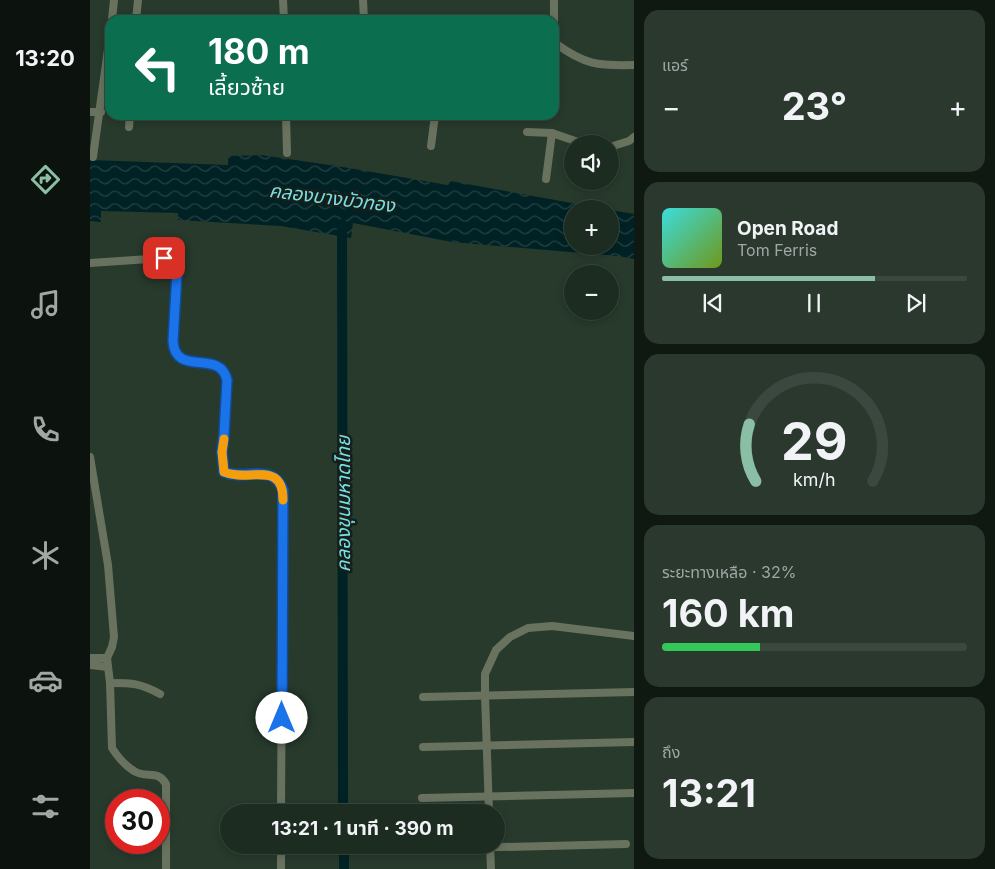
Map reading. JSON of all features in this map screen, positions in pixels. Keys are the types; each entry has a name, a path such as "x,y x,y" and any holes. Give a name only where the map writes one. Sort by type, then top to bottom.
{"street":[{"path":"112,15 114,0"},
{"path":"136,15 138,0"},
{"path":"283,0 284,15"},
{"path":"363,0 364,15"},
{"path":"554,0 554,15"},
{"path":"559,46 591,64 607,66 634,65"},
{"path":"93,157 93,138 101,112 105,78"},
{"path":"90,112 101,112"},
{"path":"129,127 130,120"},
{"path":"286,120 287,153"},
{"path":"431,146 434,120"},
{"path":"527,132 552,133 564,137"},
{"path":"546,180 552,133"},
{"path":"619,144 634,138"},
{"path":"90,262 164,258 173,265 177,273 173,341 177,356 183,359 220,366 225,372 227,380 222,452 224,472 232,475 270,475 280,482 283,490 281,804"},
{"path":"90,457 108,565 114,637 107,662 110,683 112,748 135,772 158,776 163,778 166,784 166,869"},
{"path":"488,804 485,674 496,650 510,637 528,628 552,626 634,636"},
{"path":"90,658 107,662"},
{"path":"90,665 107,662"},
{"path":"110,683 134,683 160,694"},
{"path":"423,697 634,692"},
{"path":"422,747 634,742"},
{"path":"422,798 634,793"},
{"path":"505,846 626,844"},
{"path":"281,854 281,869"},
{"path":"490,854 491,869"}],"water":[{"name":"คลองบางบัวทอง","path":"261,155 448,185 450,181 564,202 564,251 452,242 353,223 351,238 281,226 178,220 178,213 101,211 101,222 90,221 90,160 228,165 228,156"},
{"path":"619,212 634,214 634,259 606,255 619,255"}],"waterway":[{"name":"คลองขุนมหาดไทย","path":"342,224 343,804"},
{"name":"คลองขุนมหาดไทย","path":"344,854 344,869"}],"slow traffic":[{"path":"224,439 222,464 224,472 232,475 270,475 280,482 283,490 283,500"}],"route":[{"path":"164,258 173,265 177,273 173,341 177,356 183,359 220,366 225,372 227,380 222,452 224,472 232,475 270,475 280,482 283,490 282,718"}]}
